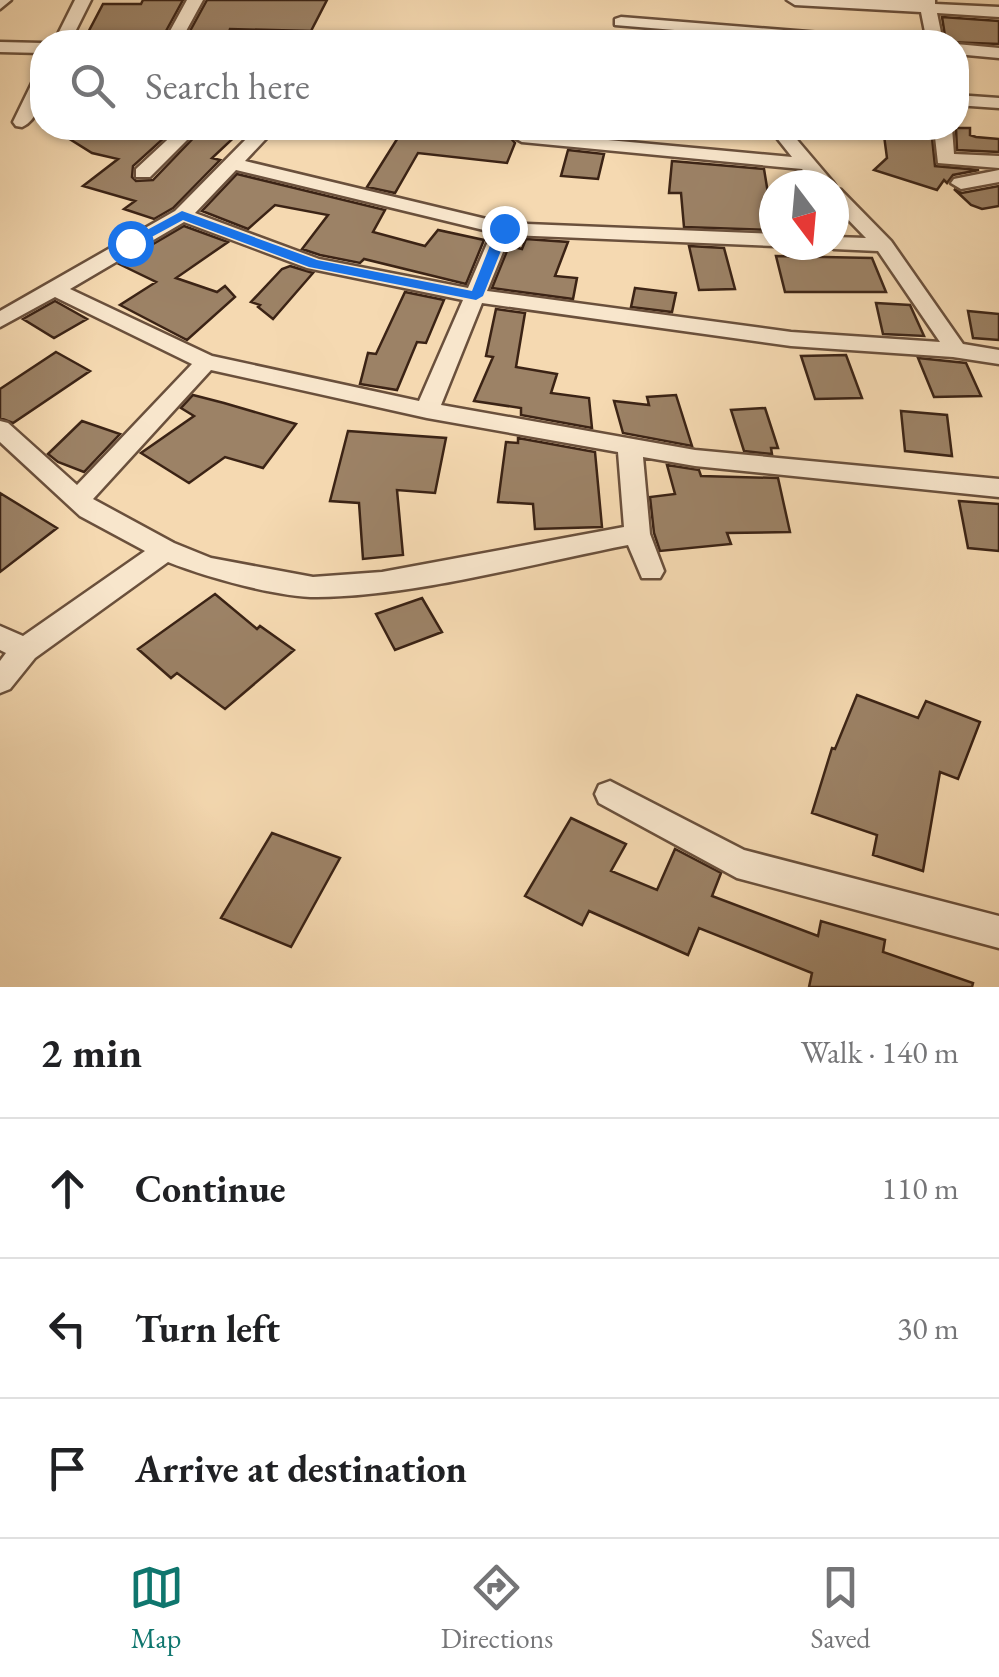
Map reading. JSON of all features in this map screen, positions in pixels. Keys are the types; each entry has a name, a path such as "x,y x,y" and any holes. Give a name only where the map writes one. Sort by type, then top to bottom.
{"street":[{"path":"68,30 83,0"},
{"path":"179,30 195,0"},
{"path":"795,0 927,4 999,12"},
{"path":"927,4 932,30"},
{"path":"621,22 721,30"},
{"path":"0,47 30,48"},
{"path":"969,51 999,54"},
{"path":"969,101 999,104"},
{"path":"22,122 30,106"},
{"path":"143,173 177,140"},
{"path":"0,320 182,215 257,140"},
{"path":"553,140 805,164"},
{"path":"787,140 811,170"},
{"path":"943,140 944,160 999,162"},
{"path":"234,164 504,228 759,239"},
{"path":"961,183 999,176"},
{"path":"849,209 884,245 950,339 952,350"},
{"path":"182,215 314,264 476,296 791,339 999,357"},
{"path":"427,410 504,228"},
{"path":"849,244 884,245"},
{"path":"56,290 206,362 427,410 694,458 999,488"},
{"path":"76,500 206,362"},
{"path":"0,429 76,500 165,550 207,567 313,587 382,582 638,534"},
{"path":"630,447 638,534 651,571"},
{"path":"0,680 12,643 165,550"},
{"path":"610,794 737,863 999,932"}],"building":[{"path":"143,0 183,0 167,30 89,30 103,4 141,4"},
{"path":"207,0 327,0 312,30 191,30"},
{"path":"942,17 999,21 999,44 969,43 969,30 944,30"},
{"path":"969,128 970,135 999,139 999,152 957,150 957,140 969,140"},
{"path":"71,140 162,140 133,166 132,177 136,181 153,180 191,140 231,140 212,158 220,160 173,208 154,219 124,209 135,201 83,186 118,159 92,153"},
{"path":"396,140 515,143 507,163 418,153 395,193 367,187"},
{"path":"885,140 932,140 935,166 979,170 953,175 937,190 874,170 887,158"},
{"path":"568,150 604,154 598,179 561,176"},
{"path":"672,161 764,169 759,170 759,230 684,227 681,193 669,193"},
{"path":"237,174 385,210 373,232 425,246 438,230 484,240 466,284 364,259 360,263 320,255 302,249 328,215 275,205 248,229 202,211"},
{"path":"999,186 999,206 982,209 971,205 954,189 962,193"},
{"path":"184,226 228,242 176,278 217,292 225,286 235,297 187,340 120,305 156,282 119,264"},
{"path":"526,239 568,242 555,276 577,278 573,299 492,288 509,246 522,249"},
{"path":"689,246 724,248 735,289 699,290"},
{"path":"849,258 872,258 886,292 785,292 777,260"},
{"path":"290,266 313,273 273,319 260,305 251,302 282,269"},
{"path":"635,288 676,293 672,312 631,307"},
{"path":"405,292 444,300 426,343 417,342 397,390 360,384 368,353 376,354"},
{"path":"55,301 87,319 54,338 23,319"},
{"path":"876,303 910,305 924,336 883,334"},
{"path":"496,309 525,313 516,367 557,374 551,393 589,398 592,428 521,415 521,408 474,401 493,357 486,356"},
{"path":"968,311 999,314 999,340 973,338"},
{"path":"56,352 90,371 13,423 0,418 0,389"},
{"path":"846,355 862,398 815,399 801,356"},
{"path":"918,358 966,363 981,396 934,397"},
{"path":"193,395 296,424 263,468 225,457 189,483 141,453 194,416 181,408"},
{"path":"676,395 692,446 623,433 614,401 649,405 647,397"},
{"path":"765,408 778,448 771,448 772,454 744,451 731,410"},
{"path":"901,411 947,415 952,456 905,451"},
{"path":"82,421 120,434 84,472 48,454"},
{"path":"348,431 446,438 435,493 397,490 403,555 363,559 359,503 330,501"},
{"path":"518,438 595,452 602,527 535,529 533,504 498,502 506,442 518,443"},
{"path":"667,465 699,470 701,476 778,478 790,532 727,533 731,544 660,551 650,497 675,494"},
{"path":"0,493 57,528 0,572"},
{"path":"959,501 999,504 999,551 968,548"},
{"path":"215,594 257,629 260,626 294,650 225,709 177,673 171,678 138,649"},
{"path":"422,598 442,632 395,650 376,614"},
{"path":"857,695 918,718 926,701 980,722 958,779 940,772 923,871 873,855 877,835 812,813 832,748 835,749"},
{"path":"571,818 626,844 611,871 657,890 675,849 721,873 712,896 818,936 821,921 885,940 883,952 973,983 972,987 809,987 812,973 699,928 688,955 589,911 582,925 525,896"},
{"path":"272,833 340,858 291,947 221,918"}],"route":[{"path":"130,243 182,215 314,264 476,296 504,228"}]}
